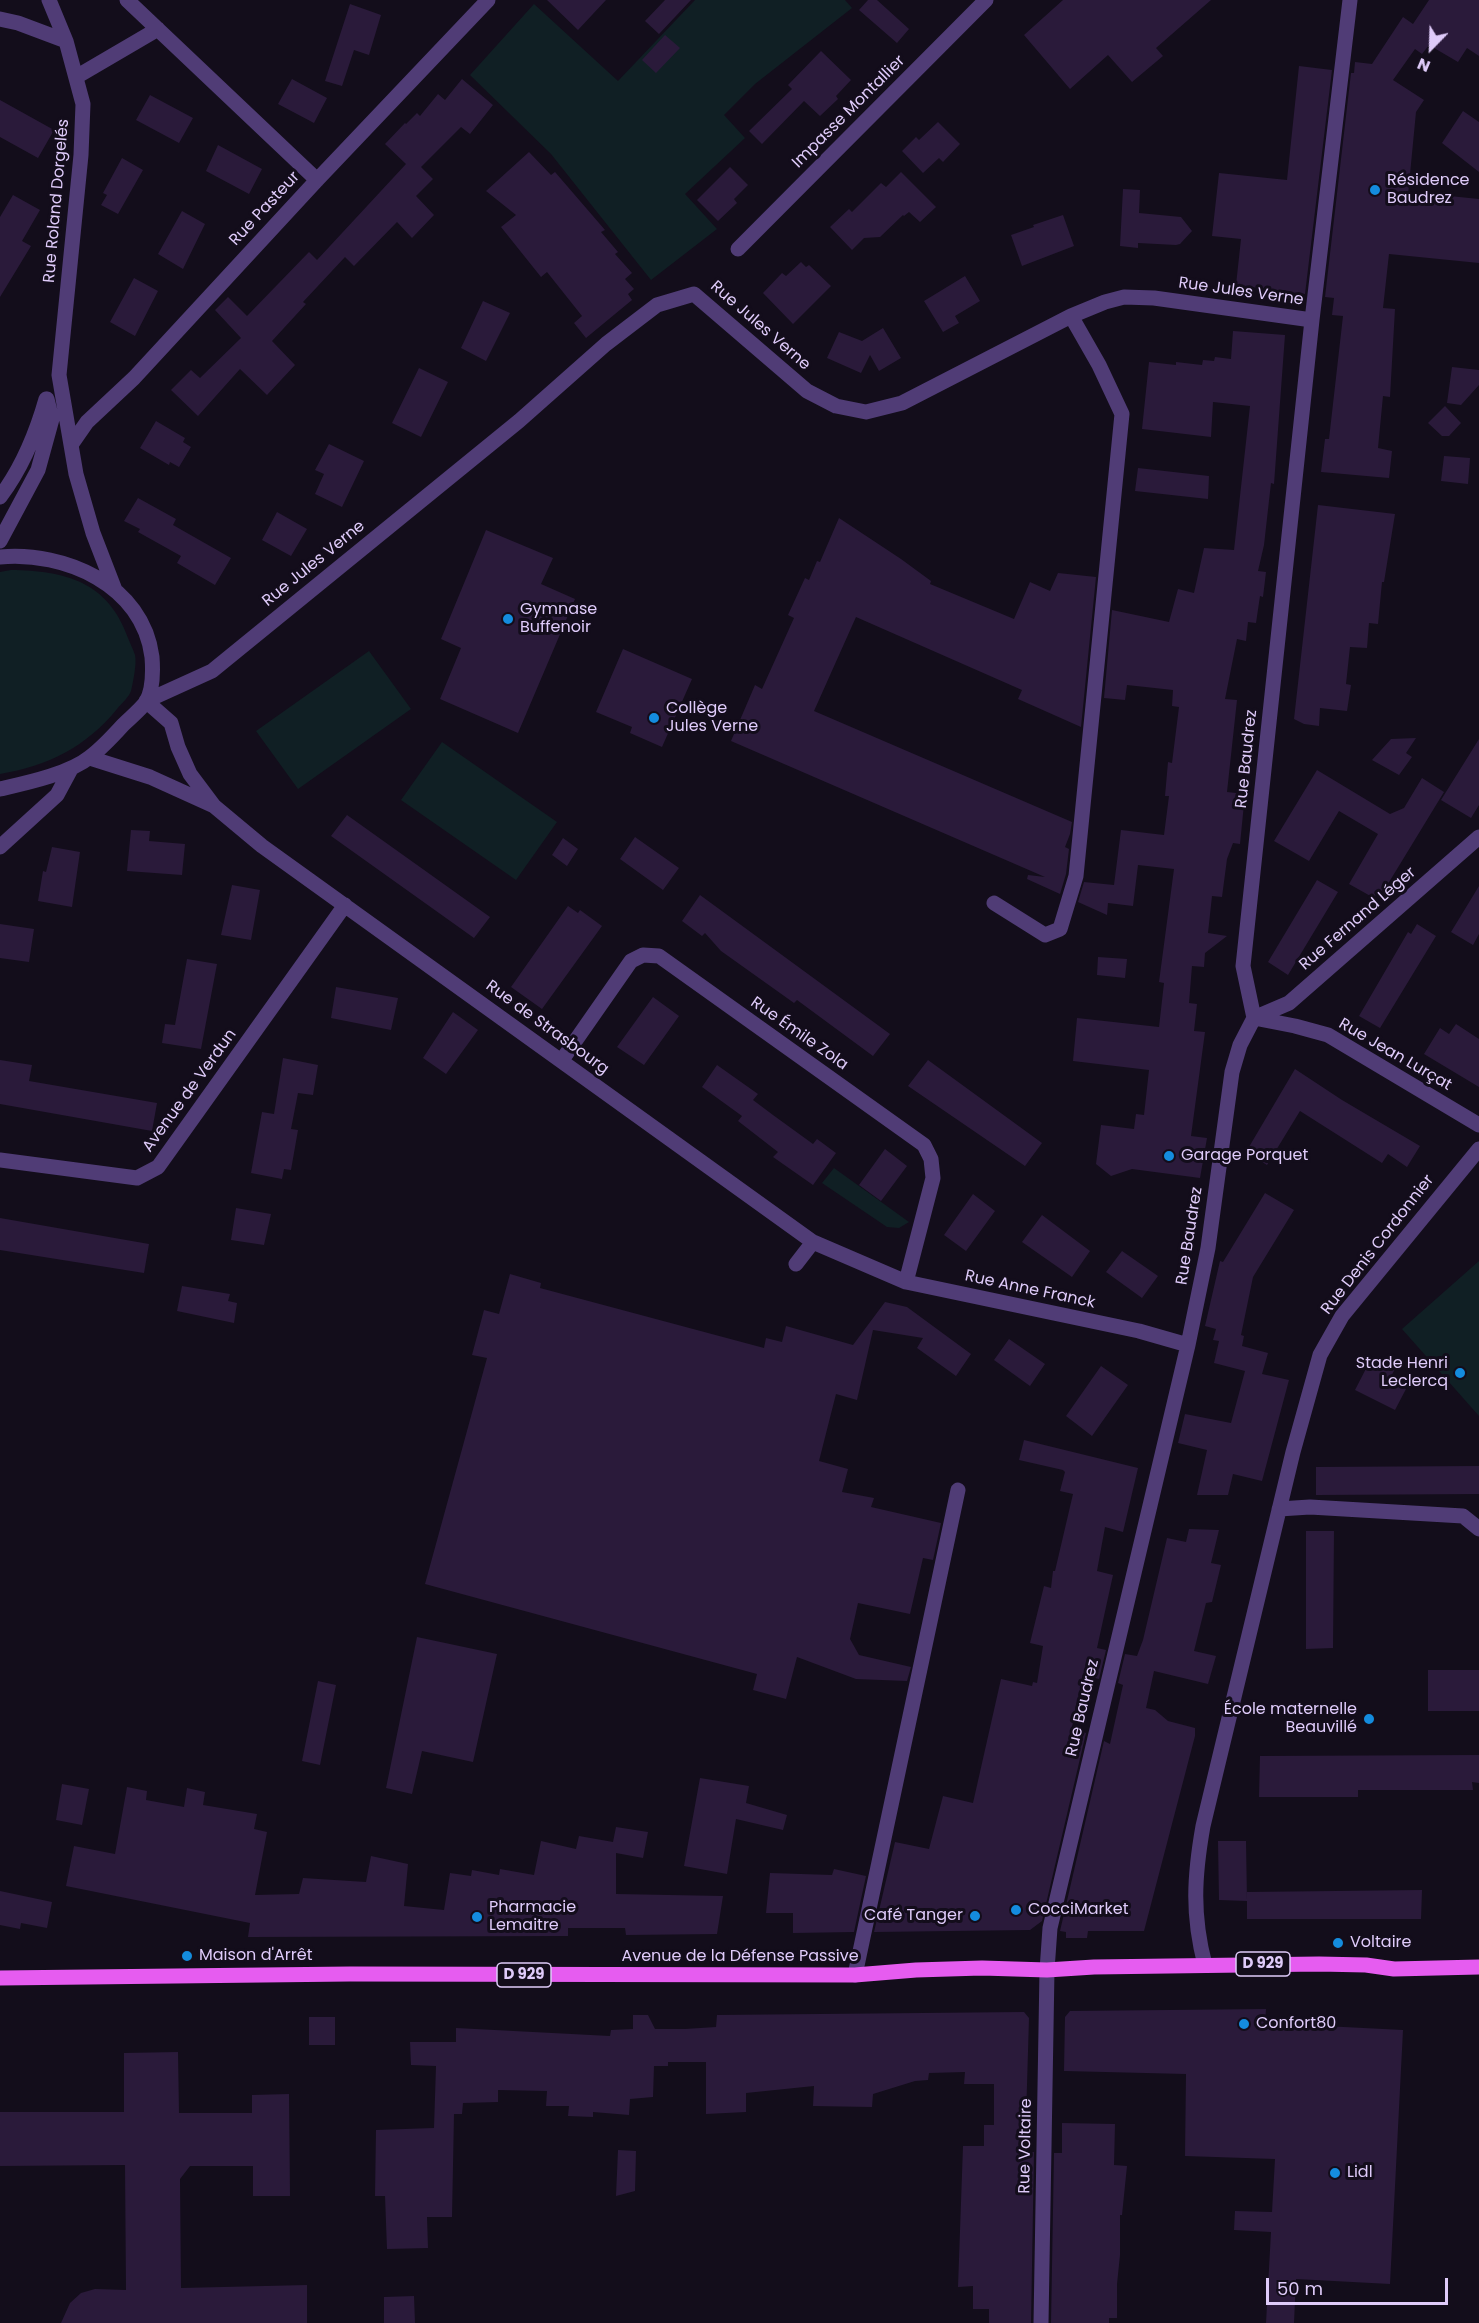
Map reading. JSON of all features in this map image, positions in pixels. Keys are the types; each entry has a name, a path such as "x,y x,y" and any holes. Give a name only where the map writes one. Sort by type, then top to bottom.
{"main road":[{"name":"Avenue de la Défense Passive","path":"0,1978 350,1974 855,1975 982,1968 1047,1970 1094,1967 1319,1964 1366,1965 1394,1969 1479,1967"}],"street":[{"name":"Rue Roland Dorgelés","path":"49,0 66,41 83,104 59,375 71,445 93,533 115,590"},
{"path":"127,0 317,180"},
{"name":"Rue Pasteur","path":"71,445 87,422 135,378 317,180 488,0"},
{"name":"Impasse Montallier","path":"738,249 986,0"},
{"name":"Rue Baudrez","path":"1047,1970 1053,1914 1188,1345 1208,1248 1232,1072 1240,1045 1254,1018 1243,966 1312,320 1350,0"},
{"path":"0,19 18,22 66,41"},
{"path":"76,77 158,29"},
{"name":"Rue Jules Verne","path":"146,701 212,671 519,420 606,344 657,305 694,294 709,304 807,391 836,406 866,412 902,403 1071,316 1124,297 1154,298 1312,320"},
{"path":"994,903 1045,935 1060,929 1076,876 1122,414 1099,365 1071,316"},
{"name":"Rue Roland Dorgelés","path":"0,497 26,454 38,429 46,399 59,375"},
{"path":"0,540 14,519 38,470 52,419 46,399"},
{"path":"0,557 23,555 72,564 97,577 115,590 134,608 150,643 153,669 146,701 90,758 71,769 0,789"},
{"path":"146,701 171,723 178,747 190,774 214,806"},
{"path":"90,758 150,777 214,806"},
{"path":"0,847 57,795 71,769"},
{"name":"Rue de Strasbourg","path":"214,806 262,846 813,1242 866,1267"},
{"name":"Rue Fernand Léger","path":"1254,1018 1290,1003 1479,837"},
{"name":"Avenue de Verdun","path":"0,1160 138,1178 158,1167 345,905"},
{"name":"Rue Émile Zola","path":"562,1060 632,961 643,955 659,957 924,1145 931,1159 933,1178 906,1282"},
{"name":"Rue Jean Lurçat","path":"1254,1018 1328,1035 1479,1125"},
{"name":"Rue Denis Cordonnier","path":"1205,1965 1197,1935 1195,1871 1203,1826 1320,1355 1342,1316 1479,1149"},
{"path":"796,1264 813,1242"},
{"name":"Rue Anne Franck","path":"866,1267 906,1282 1138,1331 1188,1345"},
{"path":"855,1975 958,1490"},
{"path":"1280,1509 1310,1507 1462,1516 1479,1529"},
{"name":"Rue Voltaire","path":"1041,2323 1047,1970"}],"shaded area":[{"path":"695,0 845,0 852,8 755,84 724,115 745,138 685,194 717,229 651,280 551,154 470,75 534,4 618,81"},
{"path":"11,570 49,573 66,577 96,592 109,603 119,619 136,663 130,693 92,734 65,753 50,760 0,774 0,572"},
{"path":"369,651 411,709 298,789 256,731"},
{"path":"442,742 557,822 516,880 401,800"},
{"path":"834,1168 909,1222 899,1228 887,1227 822,1183"},
{"name":"Stade Henri Leclercq","path":"1479,1261 1479,1416 1402,1329"}],"building":[{"path":"547,0 606,0 578,30"},
{"path":"665,0 691,0 659,34 645,21"},
{"path":"868,0 877,0 909,29 897,43 859,10"},
{"path":"1063,0 1211,0 1156,48 1163,56 1132,82 1108,55 1070,89 1024,35"},
{"path":"1429,0 1479,0 1479,56 1467,48 1458,62 1429,45 1422,54 1415,49 1393,80 1424,100 1416,112 1408,195 1410,192 1479,199 1479,263 1389,254 1383,308 1395,309 1390,397 1383,396 1378,448 1392,451 1389,478 1321,472 1325,439 1329,439 1343,316 1332,315 1334,298 1325,297 1351,73 1354,73 1355,62 1372,64 1403,17 1413,24"},
{"path":"350,4 381,15 369,55 354,50 342,86 325,81"},
{"path":"665,35 680,48 656,73 642,60"},
{"path":"821,51 851,80 836,96 838,99 820,116 804,101 762,144 749,131 792,89 788,85"},
{"path":"1299,66 1332,70 1305,294 1236,285 1241,239 1212,236 1219,173 1287,180"},
{"path":"292,79 327,98 314,123 278,104"},
{"path":"462,79 493,105 470,134 461,127 421,167 433,179 416,196 434,215 412,238 397,222 354,266 345,257 303,302 306,304 272,341 295,365 267,395 240,369 198,416 171,390 191,370 200,378 241,338 215,310 228,297 247,316 309,252 317,260 406,164 385,144 417,113 420,116 438,94 445,100"},
{"path":"150,95 193,118 179,143 136,120"},
{"path":"0,100 54,130 38,158 0,137"},
{"path":"1463,111 1479,122 1479,172 1442,143"},
{"path":"938,122 960,144 943,162 939,158 923,173 902,151 916,137 919,140"},
{"path":"218,145 262,169 249,194 206,171"},
{"path":"529,152 551,175 555,172 605,230 601,232 618,252 615,254 632,273 625,279 634,289 628,294 632,300 586,338 574,323 582,316 547,272 541,277 501,227 516,215 486,191"},
{"path":"122,158 143,170 118,214 101,205 107,195 103,193"},
{"path":"730,167 748,185 734,199 737,203 718,221 697,200"},
{"path":"901,172 936,207 920,222 909,212 903,215 880,237 864,238 852,250 830,227 849,209 852,212 881,183 886,187"},
{"path":"1123,189 1140,190 1139,213 1181,217 1192,231 1180,244 1176,245 1138,243 1138,248 1120,246"},
{"path":"13,195 40,210 22,241 31,246 0,297 0,217"},
{"path":"182,211 205,224 183,269 158,254"},
{"path":"1063,215 1074,246 1022,266 1011,235"},
{"path":"801,262 806,267 809,265 831,286 793,324 763,293 782,273 786,276"},
{"path":"965,276 980,301 955,316 959,323 943,332 924,301"},
{"path":"134,278 158,291 135,336 110,322"},
{"path":"483,301 510,313 486,361 461,348"},
{"path":"883,328 901,358 879,371 870,355 861,373 827,358 839,332 862,341"},
{"path":"1233,331 1285,335 1274,484 1271,483 1264,545 1258,571 1266,572 1263,597 1260,596 1256,623 1248,622 1246,641 1237,639 1225,699 1237,700 1227,792 1245,794 1240,844 1233,843 1227,859 1222,897 1212,896 1208,933 1227,936 1205,953 1204,967 1192,966 1189,1003 1197,1004 1194,1031 1205,1032 1191,1136 1207,1138 1200,1178 1132,1169 1111,1176 1096,1164 1101,1125 1134,1129 1136,1114 1144,1115 1149,1070 1073,1061 1077,1018 1159,1027 1164,983 1159,982 1174,869 1138,865 1133,906 1108,903 1107,915 1078,902 1084,882 1114,885 1121,830 1164,835 1169,796 1165,796 1168,762 1172,763 1179,707 1172,706 1173,690 1127,685 1125,700 1104,698 1112,610 1169,622 1178,589 1194,593 1204,548 1234,550 1250,406 1213,402 1211,437 1142,429 1149,362 1202,365 1203,360 1214,361 1215,357 1231,359"},
{"path":"1452,367 1479,370 1479,385 1461,405 1447,403"},
{"path":"419,368 448,382 421,437 392,423"},
{"path":"1445,406 1461,423 1449,436 1442,436 1428,423"},
{"path":"156,421 185,438 183,442 191,447 179,467 170,462 169,465 140,448"},
{"path":"329,444 364,461 342,507 315,494 324,474 315,470"},
{"path":"1444,456 1470,458 1468,484 1441,481"},
{"path":"1138,468 1209,476 1208,499 1135,491"},
{"path":"138,498 176,519 173,525 231,558 215,585 177,563 181,556 138,532 140,529 124,521"},
{"path":"1318,505 1395,514 1384,582 1382,582 1378,624 1369,623 1367,648 1350,647 1346,684 1351,685 1347,711 1320,708 1319,726 1304,724 1294,719"},
{"path":"277,512 307,529 291,556 262,540"},
{"path":"839,518 901,559 931,581 930,584 1014,619 1030,582 1050,591 1058,573 1096,577 1081,727 1018,699 1022,690 856,617 814,711 1072,822 1065,847 1069,849 1066,874 1060,894 1027,879 1028,875 1045,877 731,741 755,685 762,689 794,618 788,615 805,578 809,580 817,561 820,562"},
{"name":"Gymnase Buffenoir","path":"486,530 553,558 541,584 575,599 518,733 440,699 461,648 441,639"},
{"path":"623,649 692,679 662,747 630,733 632,727 596,712"},
{"path":"1416,738 1406,753 1412,757 1399,775 1372,760 1391,739"},
{"path":"1479,739 1479,805 1471,818 1441,800"},
{"path":"1317,770 1390,814 1404,808 1422,778 1444,792 1383,892 1379,889 1374,898 1349,884 1378,834 1339,811 1309,861 1274,841"},
{"path":"347,815 490,917 474,938 331,836"},
{"path":"131,830 150,831 149,841 185,844 182,875 127,871"},
{"path":"635,837 679,868 663,890 620,859"},
{"path":"563,838 578,849 567,866 552,855"},
{"path":"52,847 80,852 72,907 38,901 43,871 46,872"},
{"path":"1317,880 1338,892 1288,975 1268,962"},
{"path":"232,885 260,890 251,940 221,935"},
{"path":"1479,886 1479,934 1473,945 1451,932"},
{"path":"700,895 890,1034 873,1056 797,1000 794,1003 721,951 705,933 702,936 682,921"},
{"path":"568,906 578,913 580,910 602,926 542,1009 511,987"},
{"path":"0,924 34,929 29,962 0,958"},
{"path":"1417,924 1436,936 1380,1028 1359,1016 1408,932 1411,934"},
{"path":"1098,957 1127,959 1125,978 1097,975"},
{"path":"187,959 217,964 201,1049 162,1043 165,1024 175,1025"},
{"path":"336,987 398,998 391,1030 331,1018"},
{"path":"653,997 679,1016 644,1065 617,1047"},
{"path":"453,1012 478,1030 446,1074 423,1058"},
{"path":"1456,1024 1479,1039 1479,1087 1424,1054 1440,1028 1449,1034"},
{"path":"283,1058 318,1065 313,1095 298,1093 291,1129 298,1130 291,1170 284,1169 282,1179 251,1173 262,1112 274,1114"},
{"path":"0,1060 32,1065 29,1081 157,1103 152,1131 0,1104"},
{"path":"928,1060 1042,1143 1025,1166 908,1086"},
{"path":"717,1065 758,1094 753,1100 773,1115 813,1144 817,1139 836,1153 813,1185 773,1157 778,1152 738,1121 742,1116 702,1087"},
{"path":"1295,1069 1420,1146 1407,1167 1388,1154 1382,1163 1300,1111 1267,1165 1246,1152"},
{"path":"885,1149 907,1166 881,1201 859,1185"},
{"path":"1265,1193 1294,1210 1253,1277 1241,1335 1244,1336 1242,1346 1268,1353 1262,1374 1289,1380 1262,1481 1233,1474 1228,1495 1197,1495 1207,1450 1178,1443 1185,1414 1231,1423 1245,1371 1214,1363 1219,1341 1213,1340 1216,1329 1205,1326 1220,1261 1223,1262"},
{"path":"973,1194 995,1211 966,1251 944,1235"},
{"path":"236,1208 271,1214 264,1245 231,1240"},
{"path":"1042,1215 1090,1251 1072,1277 1022,1242"},
{"path":"0,1218 149,1244 144,1273 0,1250"},
{"path":"1122,1251 1158,1276 1142,1298 1106,1272"},
{"path":"510,1274 541,1283 540,1288 764,1348 766,1338 782,1342 786,1326 853,1345 885,1302 907,1307 971,1354 956,1376 917,1348 923,1338 873,1330 857,1400 836,1394 819,1461 848,1469 842,1492 874,1498 871,1507 941,1523 933,1560 923,1558 910,1614 858,1603 850,1639 859,1655 911,1667 907,1681 856,1679 797,1657 786,1699 753,1690 757,1674 425,1584 487,1358 472,1355 484,1310 499,1314"},
{"path":"182,1286 230,1294 228,1301 237,1303 234,1323 177,1311"},
{"path":"1009,1339 1045,1364 1030,1386 994,1360"},
{"path":"1372,1357 1395,1369 1389,1380 1406,1389 1395,1410 1355,1390"},
{"path":"1101,1366 1128,1385 1092,1436 1066,1416"},
{"path":"1024,1440 1138,1468 1123,1532 1105,1527 1097,1571 1113,1575 1097,1648 1106,1650 1099,1679 1083,1675 1072,1727 1086,1733 1042,1921 1030,1930 874,1932 895,1842 929,1849 943,1796 973,1803 1001,1679 1032,1686 1033,1682 1037,1683 1043,1646 1030,1643 1044,1586 1051,1588 1053,1571 1055,1571 1073,1494 1060,1491 1065,1472 1063,1470 1019,1460"},
{"path":"1479,1466 1479,1494 1316,1495 1316,1467"},
{"path":"1189,1529 1219,1530 1211,1563 1221,1565 1212,1602 1206,1603 1194,1651 1216,1656 1208,1684 1154,1671 1146,1708 1155,1710 1168,1721 1195,1728 1195,1736 1144,1931 1088,1931 1087,1938 1066,1938 1066,1932 1060,1931 1104,1741 1110,1744 1123,1685 1118,1683 1125,1654 1137,1656 1143,1640 1167,1538 1186,1542"},
{"path":"1306,1531 1334,1531 1333,1648 1306,1649"},
{"path":"417,1637 497,1654 473,1762 422,1751 412,1794 386,1788"},
{"path":"1428,1670 1479,1670 1479,1711 1428,1711"},
{"path":"318,1681 336,1685 320,1765 302,1761"},
{"path":"1479,1755 1479,1783 1472,1782 1473,1790 1358,1790 1358,1797 1259,1797 1260,1756"},
{"path":"700,1778 749,1786 746,1803 787,1815 783,1830 736,1819 727,1874 684,1866"},
{"path":"62,1784 89,1789 82,1825 56,1820"},
{"path":"127,1787 147,1791 146,1800 184,1807 187,1788 205,1792 203,1805 257,1814 254,1829 267,1832 255,1895 299,1894 303,1878 366,1882 371,1856 408,1864 404,1906 444,1910 450,1873 471,1876 472,1870 499,1875 500,1869 534,1875 541,1841 576,1849 579,1836 613,1842 616,1827 648,1832 643,1858 616,1853 616,1894 723,1896 717,1934 626,1935 625,1928 568,1928 568,1936 248,1937 250,1923 66,1886 74,1846 115,1854"},
{"path":"1218,1841 1246,1841 1247,1901 1219,1900"},
{"path":"834,1869 866,1876 854,1932 793,1933 793,1913 766,1913 770,1873 832,1875"},
{"path":"1422,1890 1421,1919 1247,1919 1247,1892"},
{"path":"0,1891 52,1902 47,1928 21,1923 20,1929 0,1925"},
{"name":"Lidl","path":"1266,2009 1265,2023 1403,2030 1390,2284 1296,2279 1294,2323 1266,2323 1271,2232 1234,2230 1235,2211 1272,2212 1275,2159 1185,2156 1186,2074 1064,2071 1065,2017 1070,2011"},
{"path":"1024,2012 1029,2018 1025,2152 1034,2152 1031,2323 989,2323 989,2309 973,2309 973,2286 958,2287 963,2146 984,2146 984,2125 994,2125 994,2084 964,2084 965,2072 929,2073 928,2080 915,2081 873,2094 872,2107 813,2106 814,2086 746,2093 746,2112 706,2114 706,2062 668,2062 668,2066 654,2066 653,2097 630,2099 629,2115 593,2112 593,2117 568,2116 569,2106 546,2106 547,2091 498,2090 498,2102 463,2103 462,2114 454,2114 452,2217 427,2217 428,2248 387,2249 385,2196 375,2196 376,2130 434,2128 436,2066 411,2065 410,2042 456,2042 456,2028 610,2036 611,2030 633,2029 633,2015 648,2015 655,2029 685,2029 716,2027 717,2015"},
{"path":"309,2017 335,2017 335,2045 309,2045"},
{"path":"178,2052 179,2113 252,2113 252,2095 289,2094 290,2196 253,2196 253,2166 190,2166 180,2179 181,2288 307,2285 307,2323 61,2323 70,2303 81,2293 95,2289 126,2290 125,2165 0,2166 0,2112 124,2112 124,2053"},
{"path":"1062,2123 1115,2124 1114,2165 1127,2166 1122,2215 1120,2215 1117,2318 1109,2318 1109,2323 1051,2323 1054,2153 1062,2153"},
{"path":"618,2150 636,2151 635,2191 616,2196"},
{"path":"414,2296 415,2323 384,2323 384,2297"}],"place":[{"name":"Résidence Baudrez","path":"1375,190"},
{"name":"Gymnase Buffenoir","path":"508,619"},
{"name":"Collège Jules Verne","path":"654,718"},
{"name":"Garage Porquet","path":"1169,1156"},
{"name":"Stade Henri Leclercq","path":"1460,1373"},
{"name":"École maternelle Beauvillé","path":"1369,1719"},
{"name":"CocciMarket","path":"1016,1910"},
{"name":"Café Tanger","path":"975,1916"},
{"name":"Pharmacie Lemaitre","path":"477,1917"},
{"name":"Voltaire","path":"1338,1943"},
{"name":"Maison d'Arrêt","path":"187,1956"},
{"name":"Confort80","path":"1244,2024"},
{"name":"Lidl","path":"1335,2173"}]}
